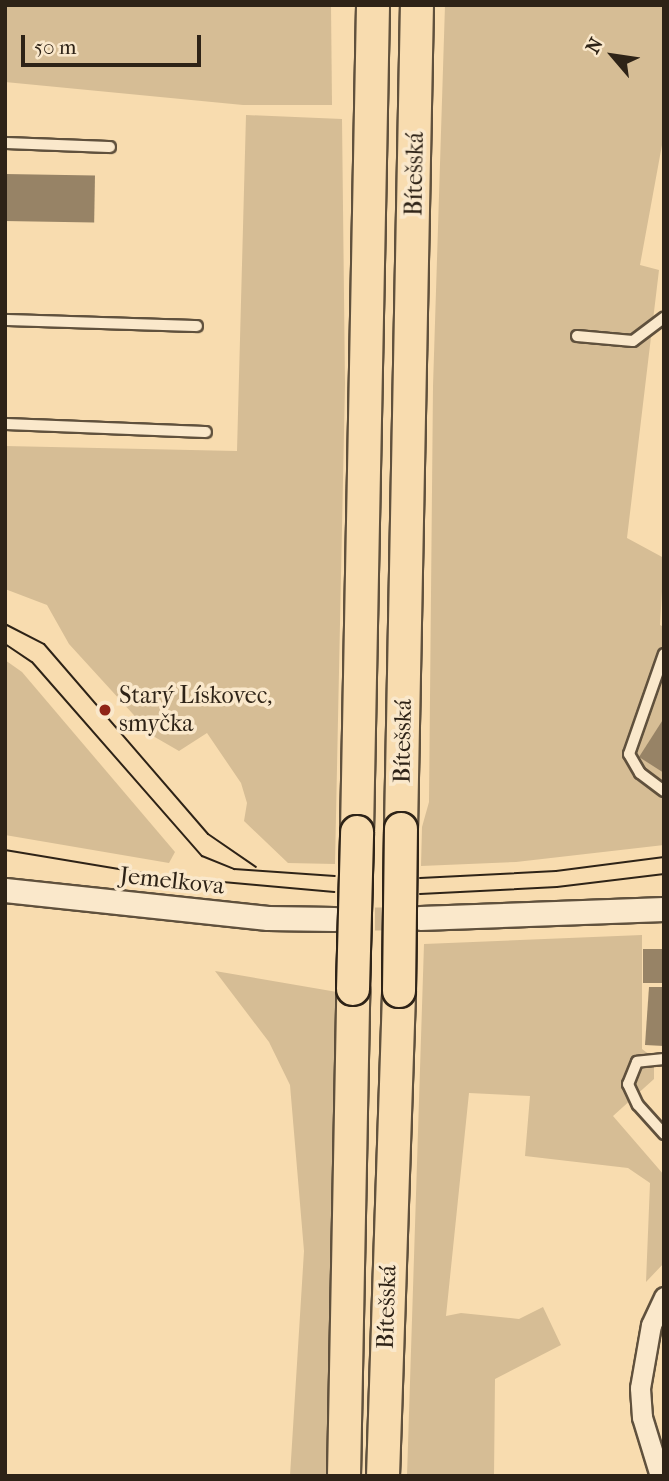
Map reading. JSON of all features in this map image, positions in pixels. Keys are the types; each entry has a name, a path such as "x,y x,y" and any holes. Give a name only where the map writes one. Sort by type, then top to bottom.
{"highway":[{"path":"352,5 371,130"},
{"name":"Bítešská","path":"344,1476 373,5"},
{"name":"Bítešská","path":"383,1476 399,991 417,5"}],"street":[{"name":"Jemelkova","path":"5,890 268,918 334,919"},
{"path":"419,918 664,909"},
{"path":"660,1476 642,1417 639,1388 651,1325 664,1297"}],"lane":[{"path":"5,143 110,147"},
{"path":"577,337 633,341 664,318"},
{"path":"5,320 197,326"},
{"path":"5,424 206,432"},
{"path":"664,654 629,754 640,774 664,791"},
{"path":"664,1059 637,1062 628,1084 638,1105 664,1134"}],"shaded area":[{"path":"5,5 331,5 332,105 243,105 5,82"},
{"path":"445,5 664,5 664,134 640,265 659,270 627,538 664,558 660,625 664,627 664,845 516,862 421,866 422,827 429,802 433,386"},
{"path":"246,115 342,119 345,384 335,864 288,863 244,821 247,803 241,783 207,733 179,751 153,736 69,644 47,605 5,589 5,446 237,451"},
{"path":"5,660 22,672 175,852 169,863 5,835"},
{"path":"642,935 642,1049 654,1058 654,1079 613,1116 664,1175 664,1263 646,1282 650,1183 628,1168 525,1156 530,1096 469,1093 446,1316 461,1313 519,1319 543,1307 561,1345 495,1379 494,1476 407,1476 424,944"},
{"path":"215,971 337,992 328,1476 290,1476 304,1251 290,1085 269,1042"}],"building":[{"path":"5,174 95,176 94,223 5,221"},
{"path":"664,718 664,773 639,757"},
{"path":"643,949 664,949 664,983 643,983"},
{"path":"649,987 664,987 664,1046 645,1045"}],"tunnel":[{"path":"341,919 415,918"}],"tram line":[{"path":"5,624 44,644 208,834 256,867"},
{"path":"5,644 32,662 202,856 234,869 335,876"},
{"path":"5,850 167,877 334,892"},
{"path":"420,878 556,871 664,857"},
{"path":"420,894 557,887 664,874"}],"place":[{"name":"Starý Lískovec, smyčka","path":"105,710"}]}
